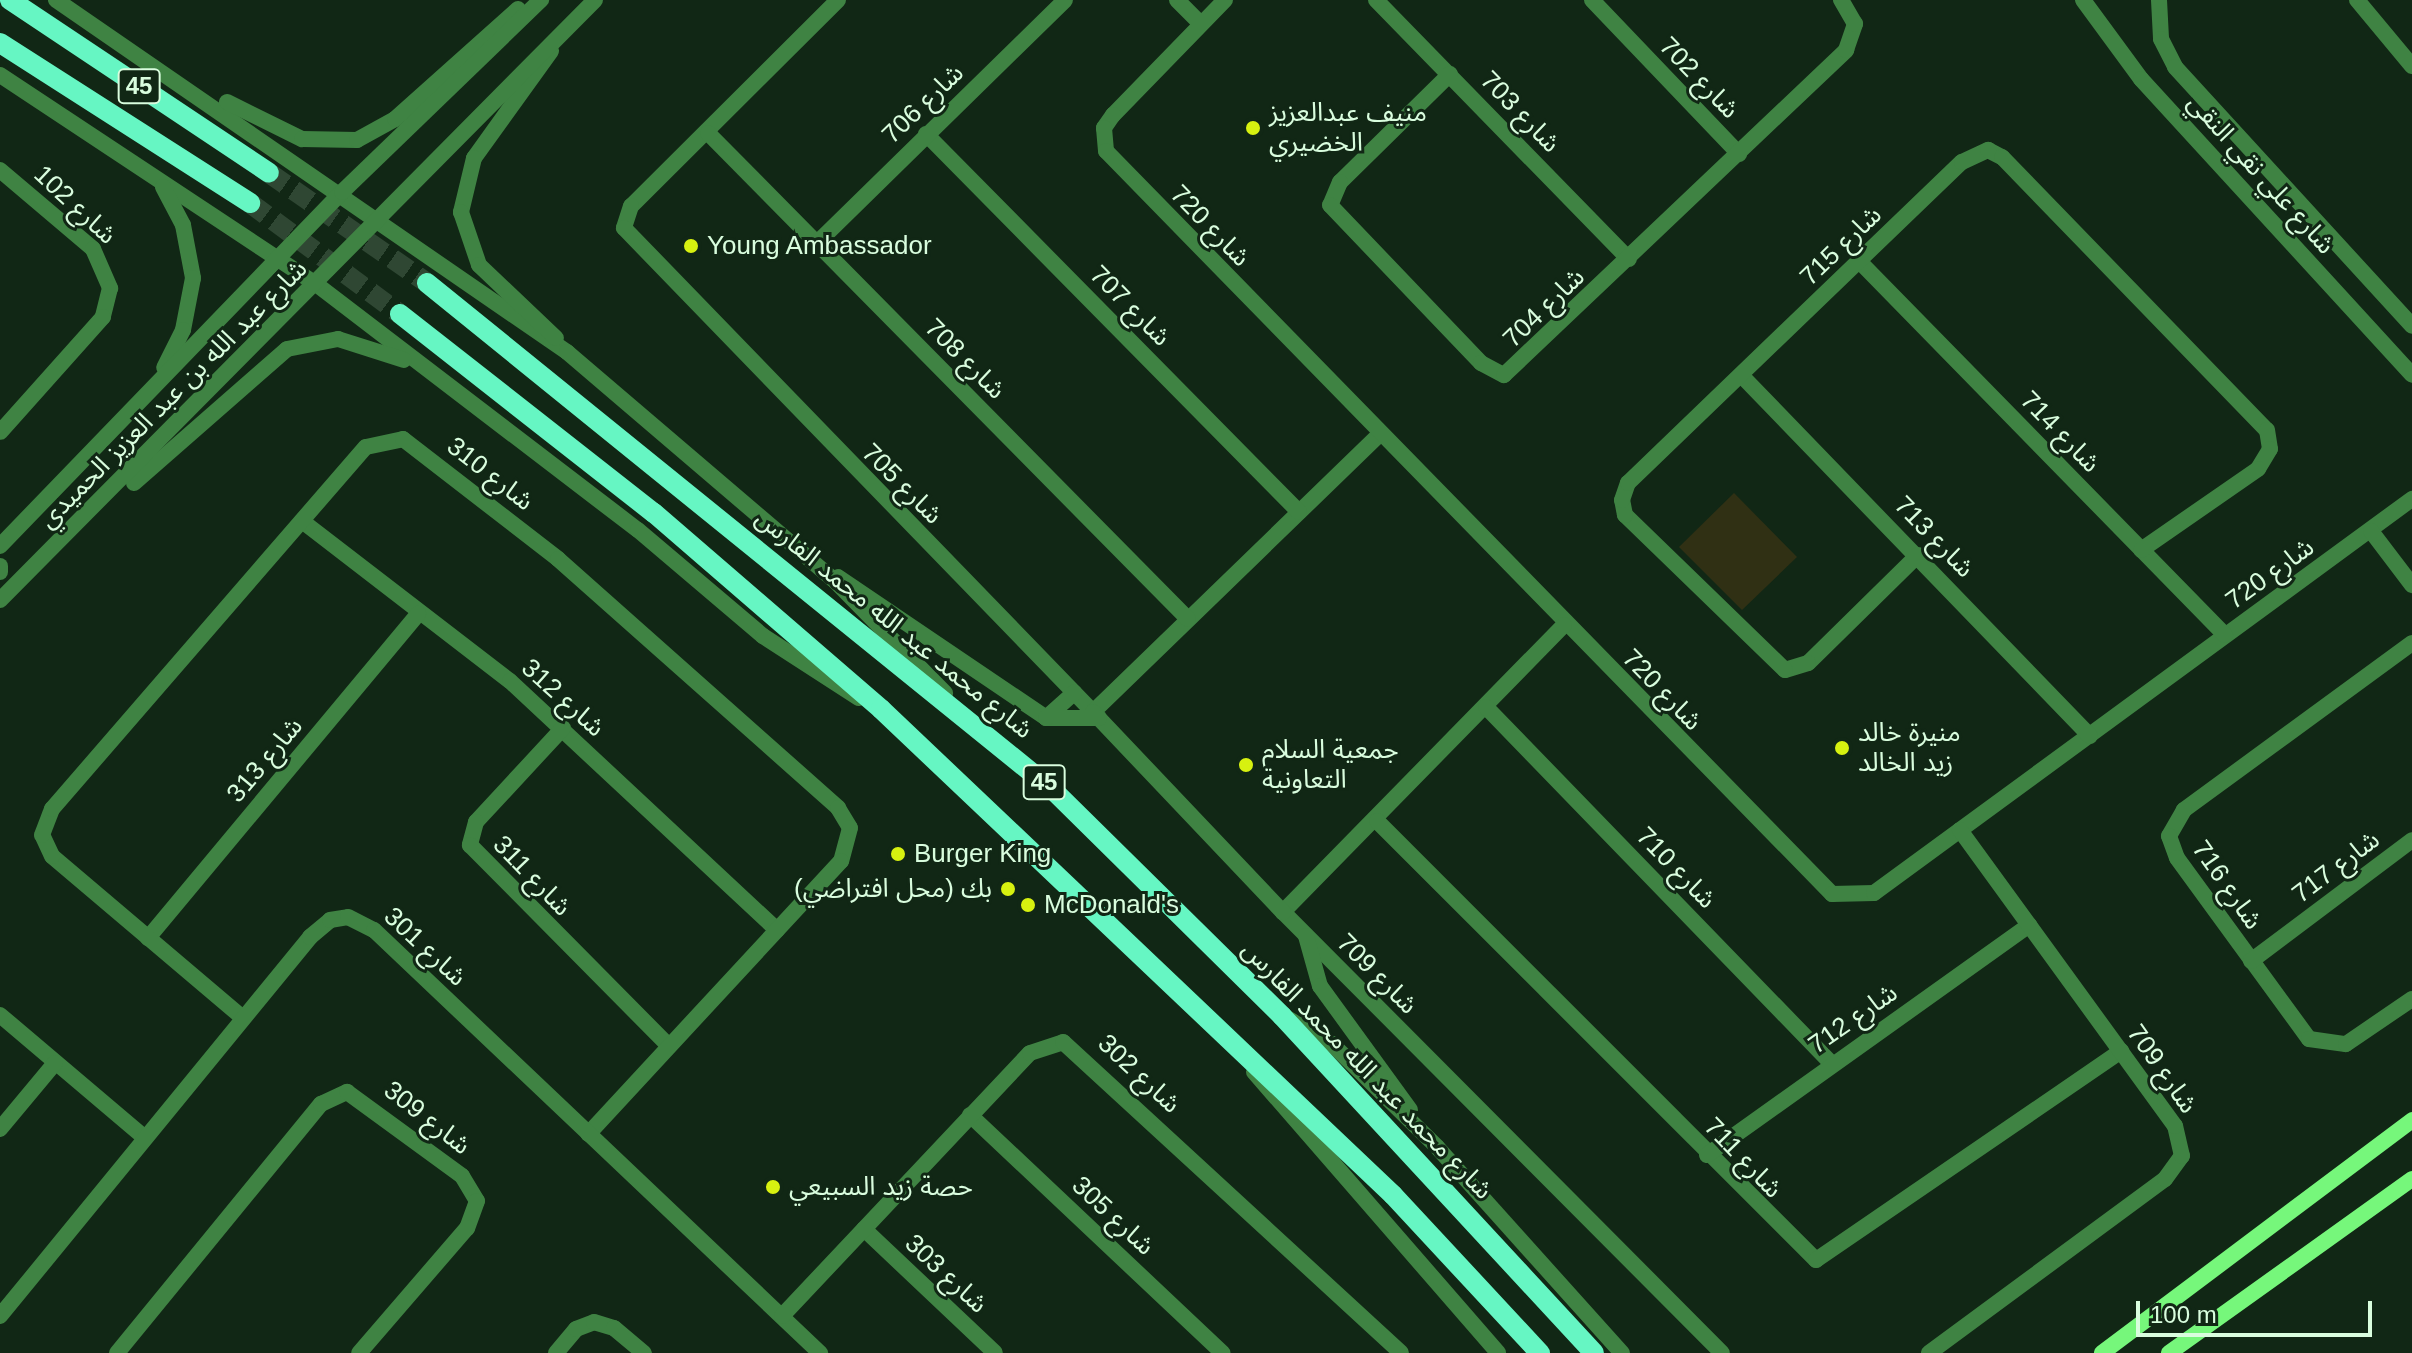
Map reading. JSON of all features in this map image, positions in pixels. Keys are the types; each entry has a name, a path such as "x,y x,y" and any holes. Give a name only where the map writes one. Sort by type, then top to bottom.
{"main road":[{"name":"45","path":"10,0 269,173"},
{"name":"45","path":"0,43 250,203"},
{"name":"شارع محمد عبد الله محمد الفارس","path":"427,283 972,719 1125,857 1282,1016 1594,1353"},
{"name":"45","path":"400,314 666,523 881,709 1393,1195 1540,1353"},
{"path":"2102,1353 2412,1120"},
{"path":"2169,1353 2412,1179"}],"street":[{"path":"56,0 342,192 567,352"},
{"path":"188,86 302,139 357,140 395,119 528,0"},
{"name":"شارع عبد الله بن عبد العزيز الحميدي","path":"0,546 342,192 541,0"},
{"name":"شارع عبد الله بن عبد العزيز الحميدي","path":"0,600 93,510 595,0"},
{"name":"شارع 705","path":"838,0 708,133 631,206 628,237 1096,715"},
{"name":"شارع 706","path":"817,243 1065,0"},
{"path":"1177,0 1201,24"},
{"name":"شارع 720","path":"1225,0 1113,115 1104,128 1106,151 1564,625 1832,894 1874,893 2412,499"},
{"name":"شارع 703","path":"1376,0 1629,259"},
{"name":"شارع 702","path":"1592,0 1739,154"},
{"name":"شارع 704","path":"1450,74 1340,182 1332,193 1333,214 1481,363 1504,375 1846,50 1855,24 1841,0"},
{"name":"شارع علي نقي النقي","path":"2083,0 2141,79 2412,375"},
{"name":"شارع علي نقي النقي","path":"2159,0 2161,39 2175,67 2412,326"},
{"path":"2357,0 2412,66"},
{"path":"556,40 534,84 474,158 461,221 479,265 567,352 821,569 972,719"},
{"path":"0,75 316,284 763,636 881,709"},
{"name":"شارع 708","path":"708,133 1188,619"},
{"name":"شارع 707","path":"926,134 1299,512"},
{"name":"شارع 715","path":"1918,555 1795,672 1771,661 1625,515 1628,483 1962,162 1988,150 2002,157 2267,430 2270,449 2258,469 2141,550"},
{"name":"شارع 102","path":"0,170 93,249 110,288 103,317 0,432"},
{"path":"151,390 183,330 193,278 183,225 157,179"},
{"name":"شارع 714","path":"1860,262 2225,635"},
{"path":"93,510 228,400 275,355 312,341 351,341 424,368"},
{"name":"شارع 713","path":"1741,375 2090,736"},
{"path":"821,569 887,604 1046,718 1096,715 1188,619 1379,435"},
{"name":"شارع 310","path":"243,1018 52,856 42,835 52,809 366,447 395,437 473,488 558,559 845,817 848,851 588,1134"},
{"name":"شارع 312","path":"302,521 563,728 777,930"},
{"path":"2371,531 2412,585"},
{"path":"0,566 0,572"},
{"name":"شارع 313","path":"148,938 418,614"},
{"path":"1283,912 1377,821 1564,625"},
{"name":"شارع 716","path":"2412,643 2173,821 2172,852 2303,1033 2323,1046 2346,1044 2412,999"},
{"path":"1046,718 1074,693"},
{"name":"شارع 710","path":"1486,707 1832,1064"},
{"name":"شارع 709","path":"1096,715 1306,936 1722,1353"},
{"name":"شارع 311","path":"563,728 476,822 470,845 669,1046"},
{"name":"شارع 711","path":"1377,821 1805,1256 1828,1259 2121,1051"},
{"name":"شارع 709","path":"1929,1353 2177,1168 2182,1140 1960,830"},
{"name":"شارع 717","path":"2251,961 2412,840"},
{"name":"شارع 301","path":"0,1316 321,925 358,919 820,1353"},
{"name":"شارع 712","path":"1707,1155 2029,925"},
{"path":"1306,936 1320,986 1437,1147"},
{"path":"0,1015 145,1138"},
{"path":"1282,1016 1332,1044 1437,1147 1622,1353"},
{"name":"شارع 302","path":"782,1316 1039,1045 1074,1047 1401,1353"},
{"path":"1238,1047 1260,1082 1498,1353"},
{"path":"0,1129 55,1063"},
{"name":"شارع 309","path":"117,1353 326,1099 347,1092 462,1176 477,1201 467,1228 359,1353"},
{"name":"شارع 305","path":"970,1115 1223,1353"},
{"name":"شارع 303","path":"864,1229 995,1353"},
{"path":"556,1353 576,1329 594,1322 614,1328 644,1353"}],"shaded area":[{"path":"1734,493 1797,557 1742,610 1679,547"}],"tunnel":[{"path":"269,173 427,283"},
{"path":"250,203 400,314"}],"place":[{"name":"منيف عبدالعزيز الخضيري","path":"1253,128"},
{"name":"Young Ambassador","path":"691,246"},
{"name":"منيرة خالد زيد الخالد","path":"1842,748"},
{"name":"جمعية السلام التعاونية","path":"1246,765"},
{"name":"Burger King","path":"898,854"},
{"name":"بك (محل افتراضي)","path":"1008,889"},
{"name":"McDonald's","path":"1028,905"},
{"name":"حصة زيد السبيعي","path":"773,1187"}]}
